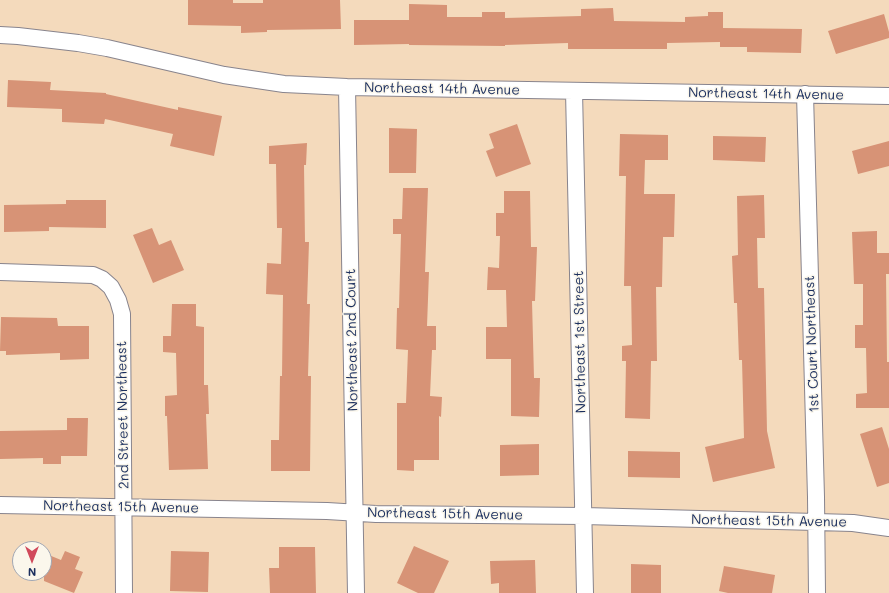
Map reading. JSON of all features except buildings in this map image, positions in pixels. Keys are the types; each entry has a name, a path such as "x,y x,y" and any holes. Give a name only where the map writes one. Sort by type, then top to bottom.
{"street":[{"name":"Northeast 14th Avenue","path":"0,35 85,44 224,74 277,83 347,87 889,96"},
{"name":"Northeast 2nd Court","path":"347,87 356,593"},
{"name":"Northeast 1st Street","path":"574,91 585,593"},
{"name":"1st Court Northeast","path":"806,94 817,593"},
{"name":"2nd Street Northeast","path":"0,272 93,275 102,279 111,287 118,300 122,314 124,593"},
{"name":"Northeast 15th Avenue","path":"0,505 816,522 853,523 889,528"}]}
